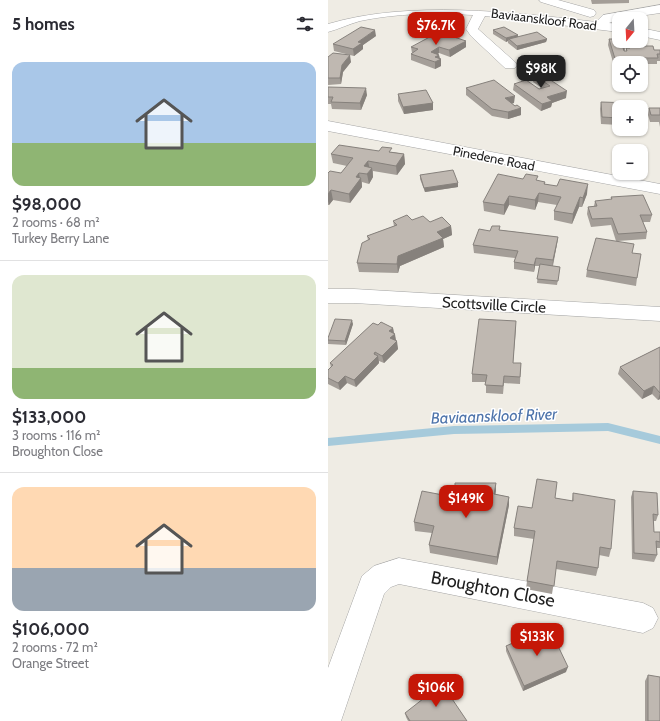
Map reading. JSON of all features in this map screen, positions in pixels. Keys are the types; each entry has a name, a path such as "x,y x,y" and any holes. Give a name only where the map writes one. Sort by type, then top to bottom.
{"street":[{"path":"545,0 602,22 660,10"},
{"name":"Baviaanskloof Road","path":"328,28 347,21 391,12 434,10 482,11 602,22 612,26"},
{"path":"482,11 472,29 474,33 510,65"},
{"path":"648,33 660,36"},
{"name":"Pinedene Road","path":"328,126 660,189"},
{"name":"Scottsville Circle","path":"328,296 354,296 660,314"},
{"name":"Broughton Close","path":"328,713 372,586 379,578 399,571 643,618"}],"building":[{"path":"361,27 375,30 358,42 362,43 353,49 333,44"},
{"path":"504,27 518,35 506,38 493,30"},
{"path":"439,32 466,41 449,50 439,47 431,52 439,55 435,57 441,59 435,62 411,54 418,49 411,47"},
{"path":"537,32 547,39 517,46 509,39"},
{"path":"609,39 612,39 612,48 623,48 624,51 627,51 626,48 648,48 648,46 653,46 654,50 660,50 660,54 657,54 658,58 648,58 648,56 614,56"},
{"path":"333,53 350,55 342,65 340,78 328,78 328,57"},
{"path":"540,73 567,91 547,97 552,101 542,104 514,84 526,80 539,89 550,86 534,75"},
{"path":"494,80 515,96 505,98 515,106 517,105 521,108 508,112 492,109 466,88"},
{"path":"328,87 366,88 360,103 331,102 333,97 328,97"},
{"path":"426,90 433,103 403,107 398,94"},
{"path":"601,102 612,102 612,118 602,117"},
{"path":"649,108 660,108 660,115 651,115"},
{"path":"339,145 379,151 382,147 392,148 389,152 404,154 396,166 368,161 364,166 372,168 367,174 359,173 356,177 361,178 349,194 331,190 328,194 328,173 330,171 341,173 353,158 331,154"},
{"path":"453,170 458,183 424,188 420,175"},
{"path":"498,174 523,179 526,174 538,176 536,180 545,182 544,184 557,186 560,179 588,184 583,198 580,197 573,214 554,211 561,197 539,193 535,200 509,196 504,205 483,202"},
{"path":"643,195 652,215 640,215 647,232 618,234 612,218 592,219 588,207 597,206 595,201 612,199 611,197"},
{"path":"407,215 412,220 423,216 430,222 442,217 451,226 437,232 443,238 398,256 397,264 357,263 362,243 370,239 367,236 397,225 393,221"},
{"path":"492,226 500,226 499,230 558,237 553,260 536,258 534,265 514,262 518,251 473,245 479,229 490,231"},
{"path":"596,238 634,244 632,253 641,254 637,278 587,270"},
{"path":"540,264 560,267 558,281 537,279"},
{"path":"335,319 352,320 345,341 328,340"},
{"path":"479,319 516,321 513,363 521,363 520,377 504,376 503,386 485,385 487,375 472,374"},
{"path":"381,322 393,328 389,331 395,334 390,338 397,341 382,356 375,352 374,354 378,356 354,380 345,376 338,383 328,378 328,370 333,365 330,363 373,323 378,325"},
{"path":"660,347 660,393 654,386 644,391 620,367"},
{"path":"537,479 557,482 555,498 573,501 573,493 615,500 611,549 600,547 598,568 557,561 554,586 527,581 535,531 514,528 518,506 532,508"},
{"path":"455,483 496,483 494,494 509,497 497,557 429,545 434,526 414,522 422,491 443,495 441,506 461,509 463,494 455,494"},
{"path":"633,491 657,493 658,515 653,514 654,532 660,532 660,542 656,541 657,555 634,553"},
{"path":"549,627 568,667 524,686 506,646"},
{"path":"648,675 660,677 660,721 648,721"},
{"path":"442,684 467,721 410,721 405,713"}],"waterway":[{"name":"Baviaanskloof River","path":"328,442 454,430 608,427 660,440"}]}
